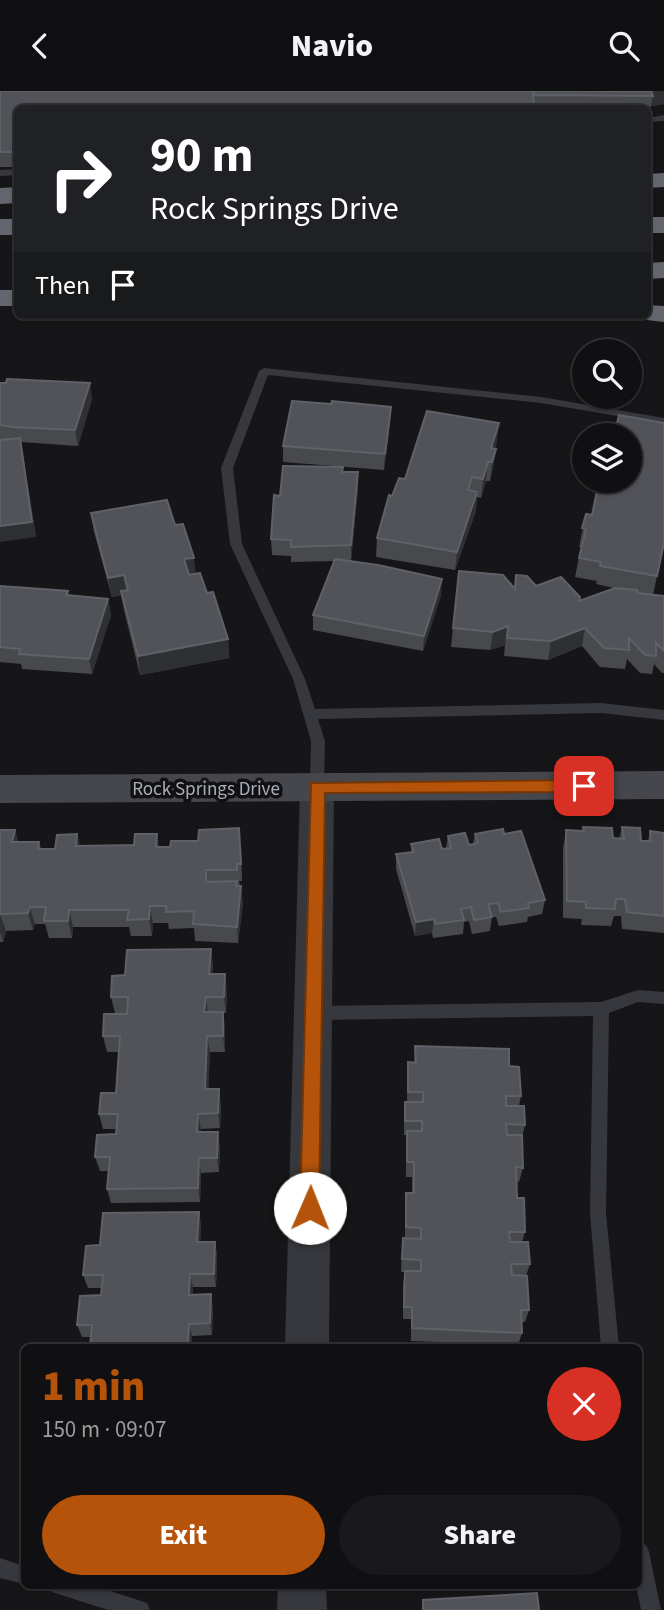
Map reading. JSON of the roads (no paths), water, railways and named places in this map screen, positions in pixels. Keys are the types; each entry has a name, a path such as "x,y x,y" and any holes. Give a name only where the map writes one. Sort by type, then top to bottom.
{"main road":[{"name":"Rock Springs Drive","path":"0,789 664,785"}],"street":[{"path":"307,1344 317,787"},
{"path":"302,1589 302,1610"}],"lane":[{"path":"317,787 318,741 299,679 236,544 227,468 264,371 541,400 664,421"},
{"path":"310,714 601,708 664,715"},
{"path":"313,1013 601,1009 638,996 664,998"},
{"path":"601,1009 598,1213 610,1344"},
{"path":"642,1566 651,1610"},
{"path":"0,1568 21,1574"},
{"path":"72,1589 140,1610"}]}
